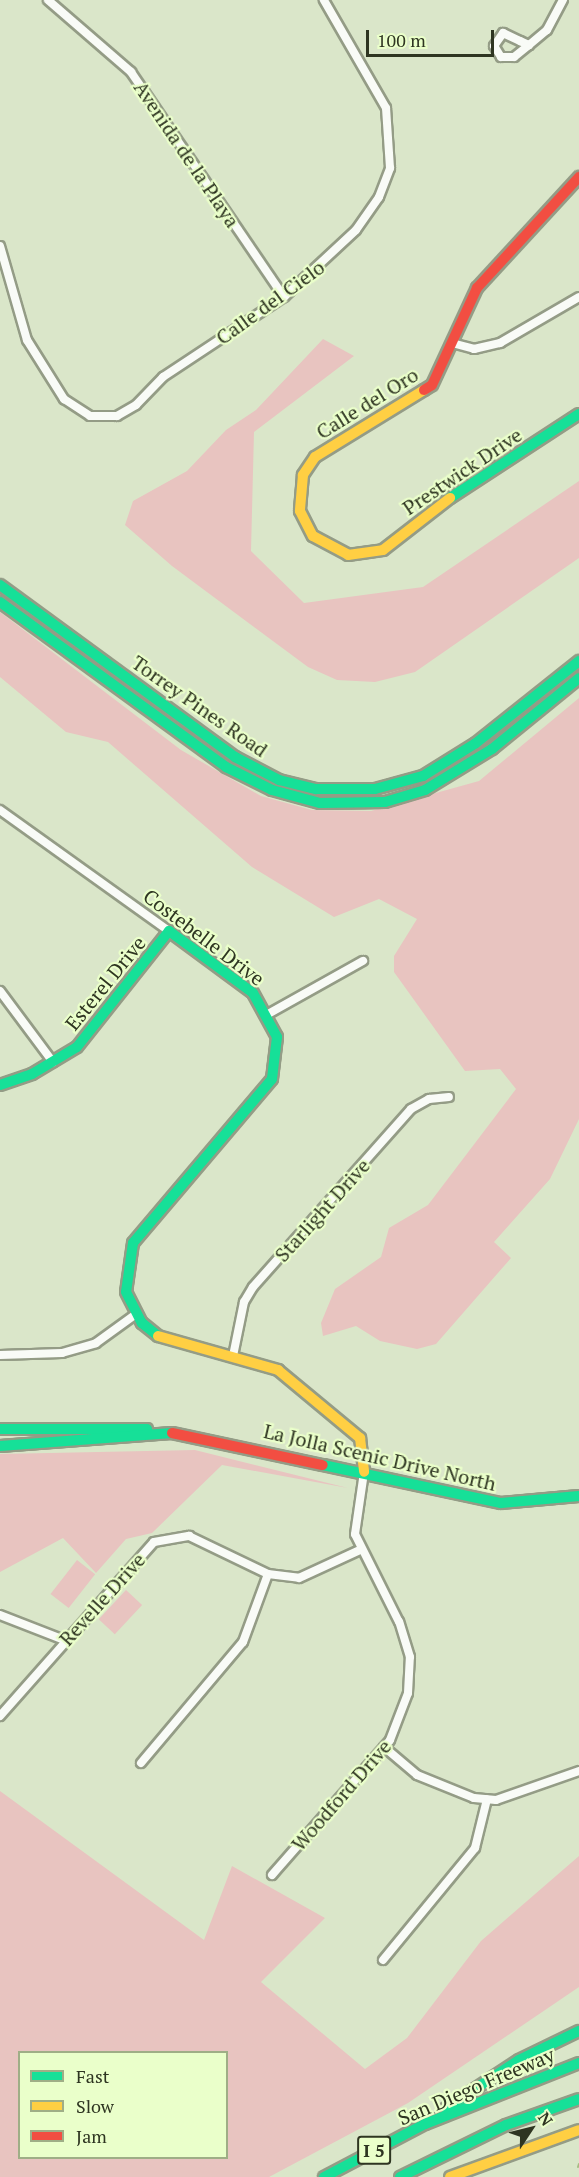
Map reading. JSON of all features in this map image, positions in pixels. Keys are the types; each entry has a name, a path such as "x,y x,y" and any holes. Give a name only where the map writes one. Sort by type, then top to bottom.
{"main road":[{"name":"Calle del Oro","path":"329,549 313,536 300,511 303,475 315,457 432,385 477,288 579,177"},
{"name":"Prestwick Drive","path":"329,549 348,555 383,550 418,519 579,414"},
{"name":"Torrey Pines Road","path":"0,585 235,757 279,780 316,789 375,789 423,776 476,743 579,661"},
{"name":"Torrey Pines Road","path":"0,602 226,767 272,790 320,803 385,802 432,787 492,748 579,678"},
{"name":"Costebelle Drive","path":"136,1314 125,1276 133,1243 266,1089 278,1055 267,1014 254,993 169,931"},
{"name":"Esterel Drive","path":"0,1085 53,1062 99,1025 169,931"},
{"path":"136,1314 157,1336 278,1370 360,1438 365,1445 364,1472"},
{"path":"0,1429 122,1426 172,1433"},
{"path":"0,1446 172,1433"},
{"name":"La Jolla Scenic Drive North","path":"172,1433 364,1472 501,1503 579,1496"},
{"path":"425,2124 519,2060 579,2031"},
{"name":"San Diego Freeway","path":"324,2177 425,2124 579,2063"},
{"name":"I 5","path":"400,2177 506,2125 579,2098"},
{"path":"450,2177 579,2130"}],"street":[{"name":"Avenida de la Playa","path":"48,0 131,72 284,297"},
{"name":"Calle del Cielo","path":"0,246 27,340 64,399 100,417 117,416 136,405 163,377 284,297 324,264 379,197 390,168 386,108 324,0"},
{"path":"528,45 547,30 563,0"},
{"path":"452,343 474,349 500,343 579,297"},
{"name":"Costebelle Drive","path":"0,810 169,931"},
{"path":"267,1014 363,961"},
{"path":"0,991 53,1062"},
{"name":"Starlight Drive","path":"233,1356 244,1302 253,1287 411,1109 429,1099 449,1097"},
{"path":"0,1355 62,1353 96,1343 136,1314"},
{"name":"Woodford Drive","path":"272,1875 384,1747 403,1710 410,1657 399,1622 360,1550 354,1521 364,1472"},
{"name":"Revelle Drive","path":"0,1716 64,1640 154,1542 189,1536 268,1574 299,1578 360,1550"},
{"path":"141,1763 243,1642 268,1574"},
{"path":"0,1615 64,1640"},
{"path":"384,1747 417,1775 448,1791 487,1799 579,1771"},
{"path":"383,1960 475,1848 487,1799"}],"shaded area":[{"path":"323,339 354,356 254,432 251,551 304,603 423,587 579,481 579,558 415,672 375,682 337,680 308,667 172,566 125,525 133,501 187,471 226,430 256,410"},
{"path":"0,612 181,750 261,796 312,810 371,811 479,781 579,698 579,1119 550,1179 494,1242 511,1258 436,1344 417,1349 380,1341 356,1326 323,1336 321,1323 335,1289 381,1257 389,1228 428,1205 516,1089 500,1069 465,1071 394,972 394,956 417,919 379,899 334,917 252,867 108,742 66,732 0,677"},
{"path":"195,1450 348,1488 222,1465 152,1533 126,1539 96,1573 63,1538 0,1572 0,1454"},
{"path":"77,1560 95,1574 69,1608 51,1594"},
{"path":"126,1590 142,1605 115,1634 99,1619"},
{"path":"0,1791 204,1940 232,1866 325,1918 261,1982 365,2069 407,2038 481,1941 579,1856 579,1987 408,2103 269,2177 0,2177"}],"traffic: fast":[{"path":"450,498 579,414"},
{"path":"0,585 235,757 279,780 316,789 375,789 423,776 476,743 579,661"},
{"path":"0,602 226,767 272,790 320,803 385,802 425,790 492,749 579,678"},
{"path":"0,1085 32,1074 77,1047 169,931 253,993 277,1037 272,1079 133,1243 126,1292 142,1323 158,1336"},
{"path":"0,1429 147,1429"},
{"path":"0,1446 172,1433"},
{"path":"323,1465 501,1503 579,1496"},
{"path":"446,2108 519,2060 579,2031"},
{"path":"324,2177 425,2124 579,2063"},
{"path":"400,2177 506,2125 579,2099"}],"traffic: slow":[{"path":"424,390 315,457 303,475 300,511 313,536 348,555 383,550 450,498"},
{"path":"158,1336 278,1370 360,1438 364,1472"},
{"path":"450,2177 579,2130"}],"traffic: jam":[{"path":"424,390 432,385 477,288 579,177"},
{"path":"172,1433 323,1465"}]}
